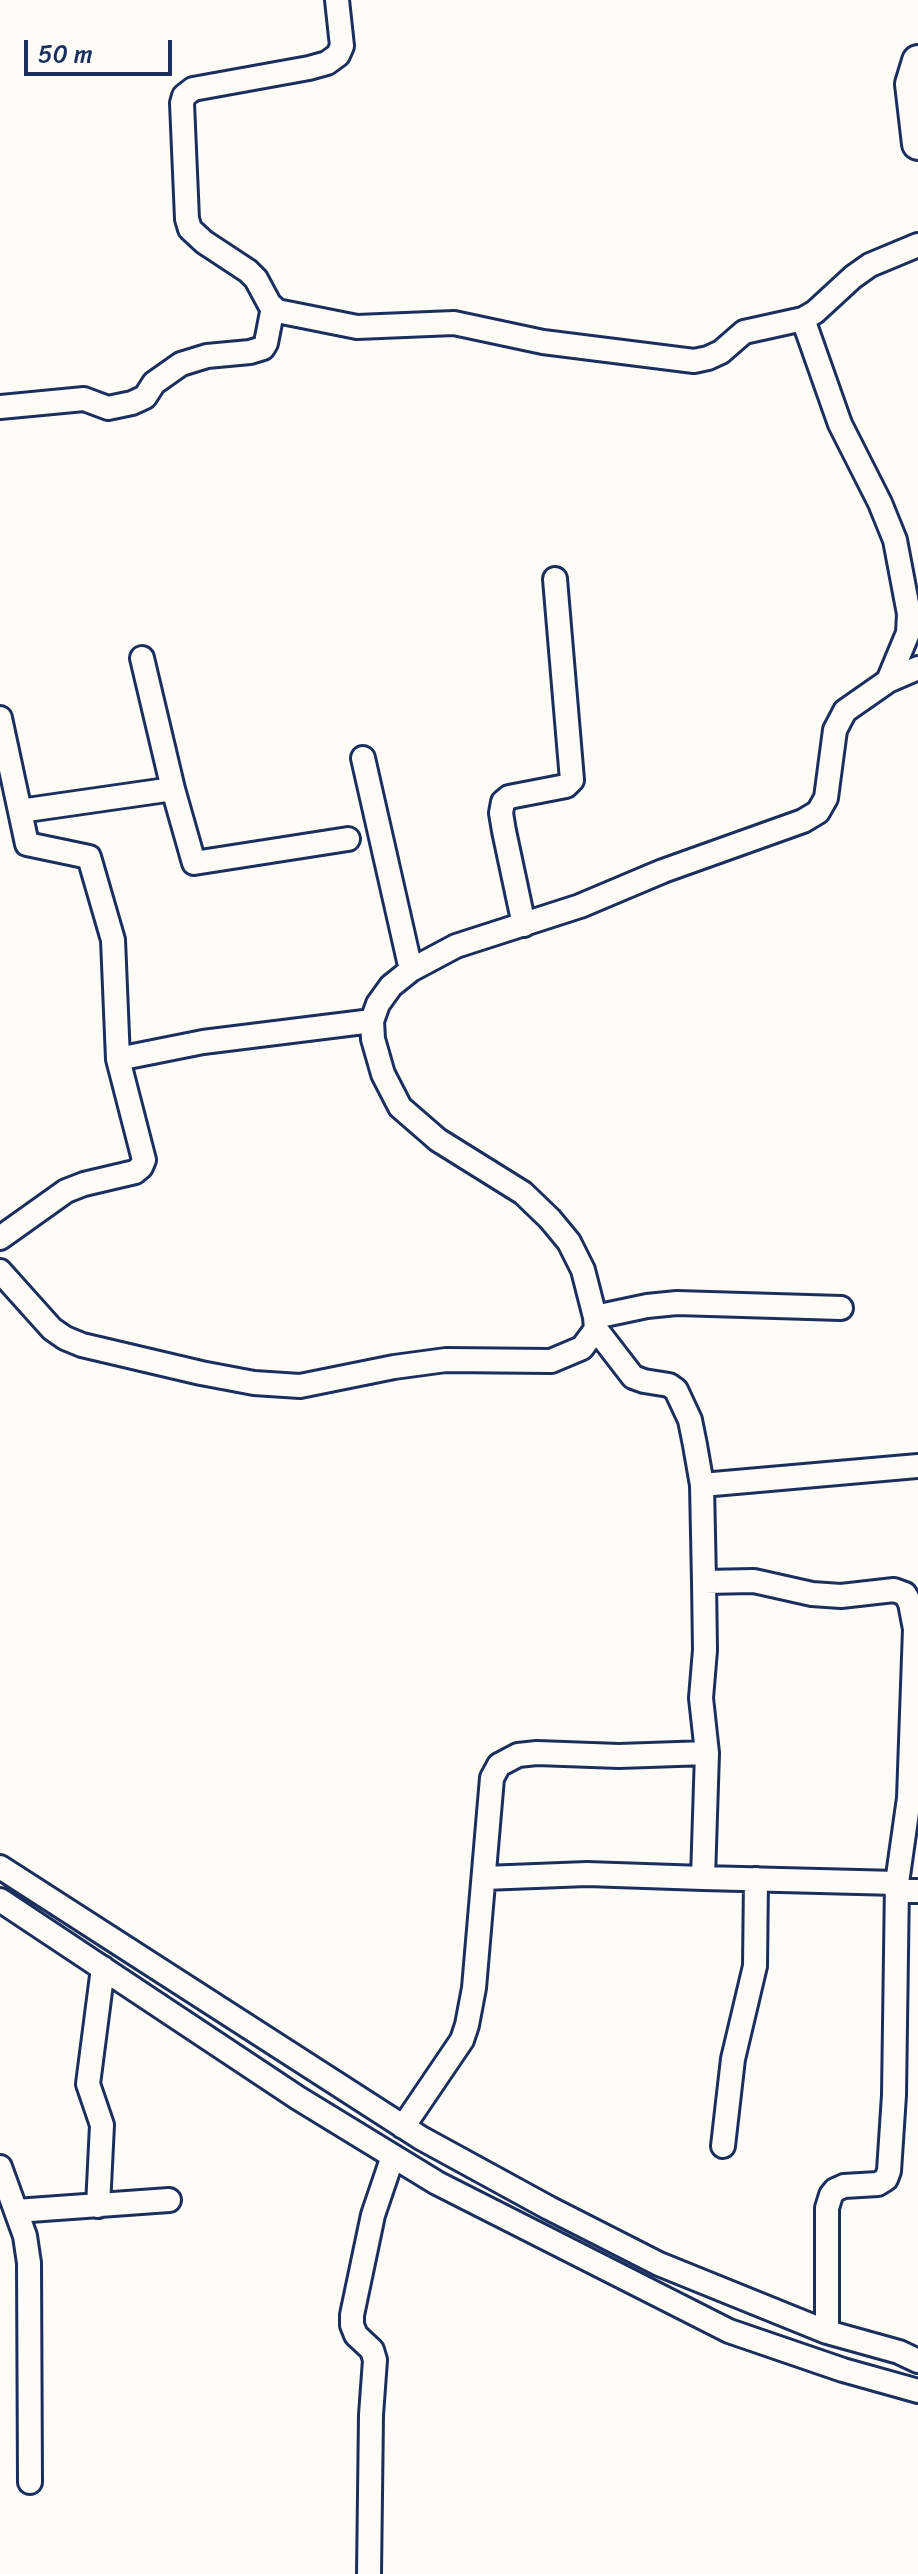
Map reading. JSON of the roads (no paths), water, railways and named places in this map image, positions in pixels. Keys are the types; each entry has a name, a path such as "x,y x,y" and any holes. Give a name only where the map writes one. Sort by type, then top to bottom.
{"street":[{"path":"337,0 342,46 338,55 327,63 193,89 184,96 182,103 190,229 195,236 248,271 273,307 287,314 357,327 454,323 543,342 694,361 721,352 744,332 803,319 870,265 918,245"},
{"path":"918,61 911,84 918,144"},
{"path":"0,407 84,399 108,408 132,403 145,397 154,383 181,364 207,356 263,348 273,307"},
{"path":"803,319 840,424 895,540 909,614 908,633 888,681"},
{"path":"524,925 504,831 503,802 509,797 566,786 572,780 555,579"},
{"path":"142,658 194,863 348,839"},
{"path":"703,1878 707,1753 701,1698 705,1650 702,1485 690,1420 676,1390 669,1385 633,1377 595,1323 583,1270 569,1242 550,1219 523,1193 438,1140 400,1107 383,1074 373,1039 372,1021 378,1004 391,986 411,970 456,946 580,906 663,871 811,817 826,798 835,730 845,711 888,681 918,668"},
{"path":"0,718 4,756 27,844 89,857 113,940 118,1059 144,1160 135,1172 66,1191 0,1238"},
{"path":"363,758 411,970"},
{"path":"20,811 173,789"},
{"path":"118,1059 203,1042 372,1021"},
{"path":"0,1271 52,1329 82,1345 254,1383 300,1386 446,1360 551,1361 582,1348 595,1323 647,1306 677,1303 841,1308"},
{"path":"702,1485 918,1466"},
{"path":"704,1582 754,1581 812,1594 841,1596 894,1590 905,1594 916,1629 913,1798 904,1888 907,1976 889,2171 886,2179 878,2184 844,2186 831,2195 827,2208 827,2332"},
{"path":"403,2127 462,2040 467,2025 474,1988 492,1778 499,1765 518,1755 537,1753 619,1756 707,1753"},
{"path":"0,1867 403,2127 659,2264 827,2332 899,2352 918,2361"},
{"path":"484,1878 587,1874 756,1879 904,1888"},
{"path":"723,2146 733,2059 755,1966 756,1879"},
{"path":"0,1900 298,2098 437,2183 729,2331 843,2370 918,2391"},
{"path":"98,2206 102,2125 88,2084 103,1968"},
{"path":"369,2574 371,2415 375,2360 372,2350 356,2335 352,2315 373,2215 393,2156"},
{"path":"0,2167 25,2236 29,2263 30,2482"},
{"path":"16,2211 169,2200"}]}
